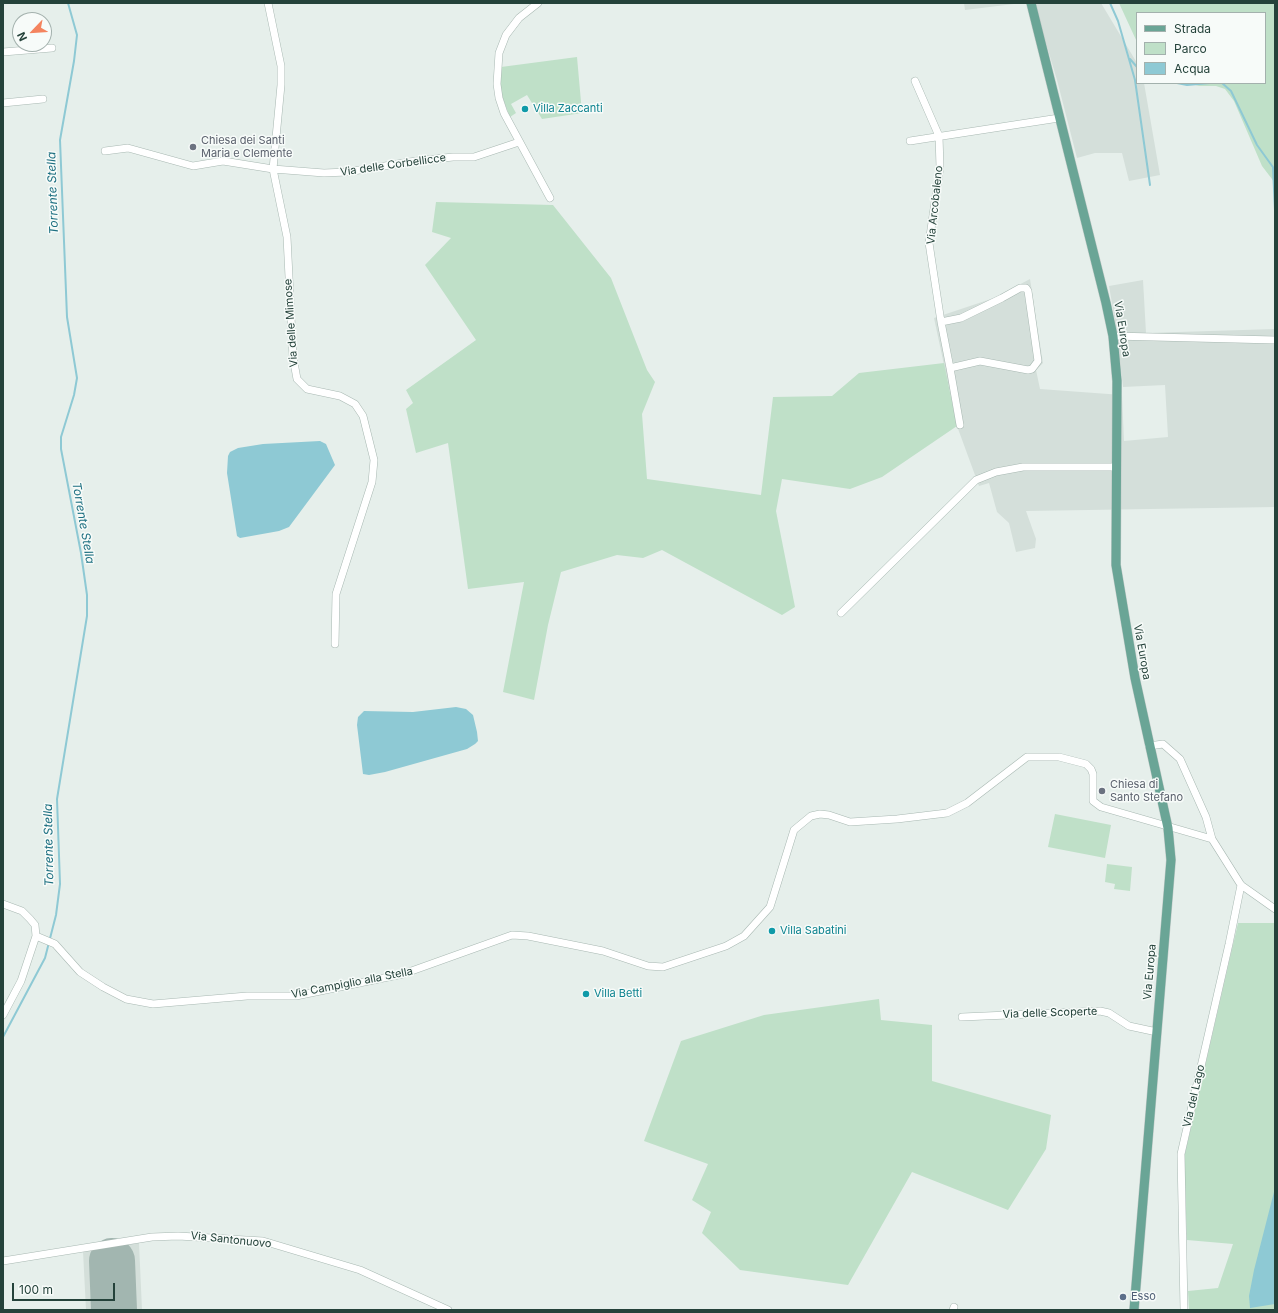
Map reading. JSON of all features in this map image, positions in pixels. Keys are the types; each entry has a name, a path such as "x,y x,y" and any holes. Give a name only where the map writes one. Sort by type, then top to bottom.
{"main road":[{"name":"Via Europa","path":"1030,3 1113,336 1117,381 1116,565 1135,678 1168,828 1171,860 1134,1310"}],"street":[{"path":"268,3 281,66 281,85 273,169"},
{"path":"538,3 514,23 506,35 499,53 497,74 499,98 504,113 550,198"},
{"name":"Via Arcobaleno","path":"915,81 939,136 940,167 929,243 941,322 960,425"},
{"path":"3,103 43,99"},
{"path":"910,141 1059,118"},
{"name":"Via delle Corbellicce","path":"105,152 128,148 193,166 224,161 273,169 324,173 347,172 431,160 474,157 519,142"},
{"name":"Via delle Mimose","path":"273,169 287,237 293,357 297,379 307,389 340,396 355,404 363,416 374,460 372,482 336,594 335,644"},
{"path":"941,322 961,318 1020,288 1026,288 1028,291 1038,356 1038,361 1032,369 980,361 950,368"},
{"path":"1113,336 1275,340"},
{"path":"841,613 976,480 996,472 1023,467 1117,467"},
{"path":"1149,746 1163,744 1180,759 1206,817 1212,839 1241,885 1275,909"},
{"name":"Via Campiglio alla Stella","path":"40,938 55,944 68,960 90,979 126,999 153,1004 247,996 296,996 403,974 512,935 528,936 603,951 656,967 679,962 726,946 744,936 770,907 794,830 811,816 828,815 850,822 897,819 947,813 967,803 1027,757 1059,757 1080,762 1091,769 1094,781 1093,801 1101,807 1168,828"},
{"path":"1168,828 1212,839"},
{"name":"Via del Lago","path":"1184,1310 1181,1154 1230,944 1241,885"},
{"path":"3,904 22,911 36,925 40,938 21,981 3,1016"},
{"name":"Via delle Scoperte","path":"962,1016 1100,1011 1109,1014 1129,1026 1157,1032"},
{"name":"Via Santonuovo","path":"3,1261 152,1237 178,1236 263,1241 360,1270 448,1310"}],"shaded area":[{"path":"964,3 1022,3 965,10"},
{"path":"1034,3 1101,3 1136,61 1136,84 1144,84 1160,175 1129,181 1122,153 1095,153 1077,158 1057,80"},
{"path":"1030,279 1043,363 1036,370 1040,389 1122,395 1124,441 1168,437 1165,385 1123,387 1117,332 1109,286 1143,280 1146,333 1275,329 1275,507 1026,511 1036,539 1035,548 1016,552 1009,523 997,512 989,483 979,486 957,426 934,318 994,298"},
{"path":"139,1243 142,1310 86,1310 83,1251"}],"green space":[{"path":"1119,3 1275,3 1275,183 1262,166 1234,101 1225,89 1216,86 1199,86 1192,84 1266,84 1266,12 1136,12 1136,40"},
{"path":"577,57 582,113 542,119 527,95 511,104 516,113 510,117 501,94 501,67"},
{"path":"436,202 553,205 611,278 647,370 655,382 642,414 647,479 761,495 773,397 832,396 859,373 944,363 957,426 882,477 850,489 782,479 776,511 795,607 782,615 662,550 643,558 617,555 561,572 548,625 534,700 503,692 524,582 468,589 448,443 416,453 406,409 413,403 406,390 476,340 425,265 451,238 432,232"},
{"path":"1055,814 1111,825 1105,858 1048,847"},
{"path":"1107,864 1132,867 1130,891 1114,889 1115,884 1105,882"},
{"path":"1238,923 1275,923 1275,1310 1189,1310 1188,1291 1218,1288 1233,1244 1187,1240 1184,1158"},
{"path":"879,999 881,1020 932,1025 932,1081 1051,1115 1046,1149 1008,1210 912,1172 848,1285 740,1270 702,1233 711,1212 692,1200 708,1164 644,1141 681,1041 764,1015"}],"water":[{"path":"320,441 326,444 335,465 289,527 279,531 240,538 237,536 227,473 228,456 230,452 238,448 263,444"},
{"path":"456,707 466,709 473,715 478,741 475,744 467,749 385,772 369,775 363,774 357,725 358,717 364,711 413,712"},
{"path":"1275,1188 1275,1304 1250,1308 1249,1296 1254,1270"}],"waterway":[{"name":"Torrente Stella","path":"3,1037 45,958 56,915 60,884 57,799 87,616 87,595 81,553 61,449 61,437 74,395 77,378 67,317 60,140 77,35 68,3"},
{"path":"1110,3 1118,21 1135,80 1150,185"},
{"path":"1130,59 1136,66"},
{"path":"1182,84 1198,84"},
{"path":"1223,84 1231,91 1257,145 1275,170"},
{"path":"1273,168 1275,210"}],"runway":[{"path":"112,1261 114,1310"}],"place":[{"name":"Villa Zaccanti","path":"525,109"},
{"name":"Chiesa dei Santi Maria e Clemente","path":"193,147"},
{"name":"Chiesa di Santo Stefano","path":"1102,791"},
{"name":"Villa Sabatini","path":"772,931"},
{"name":"Villa Betti","path":"586,994"},
{"name":"Esso","path":"1123,1297"}]}
